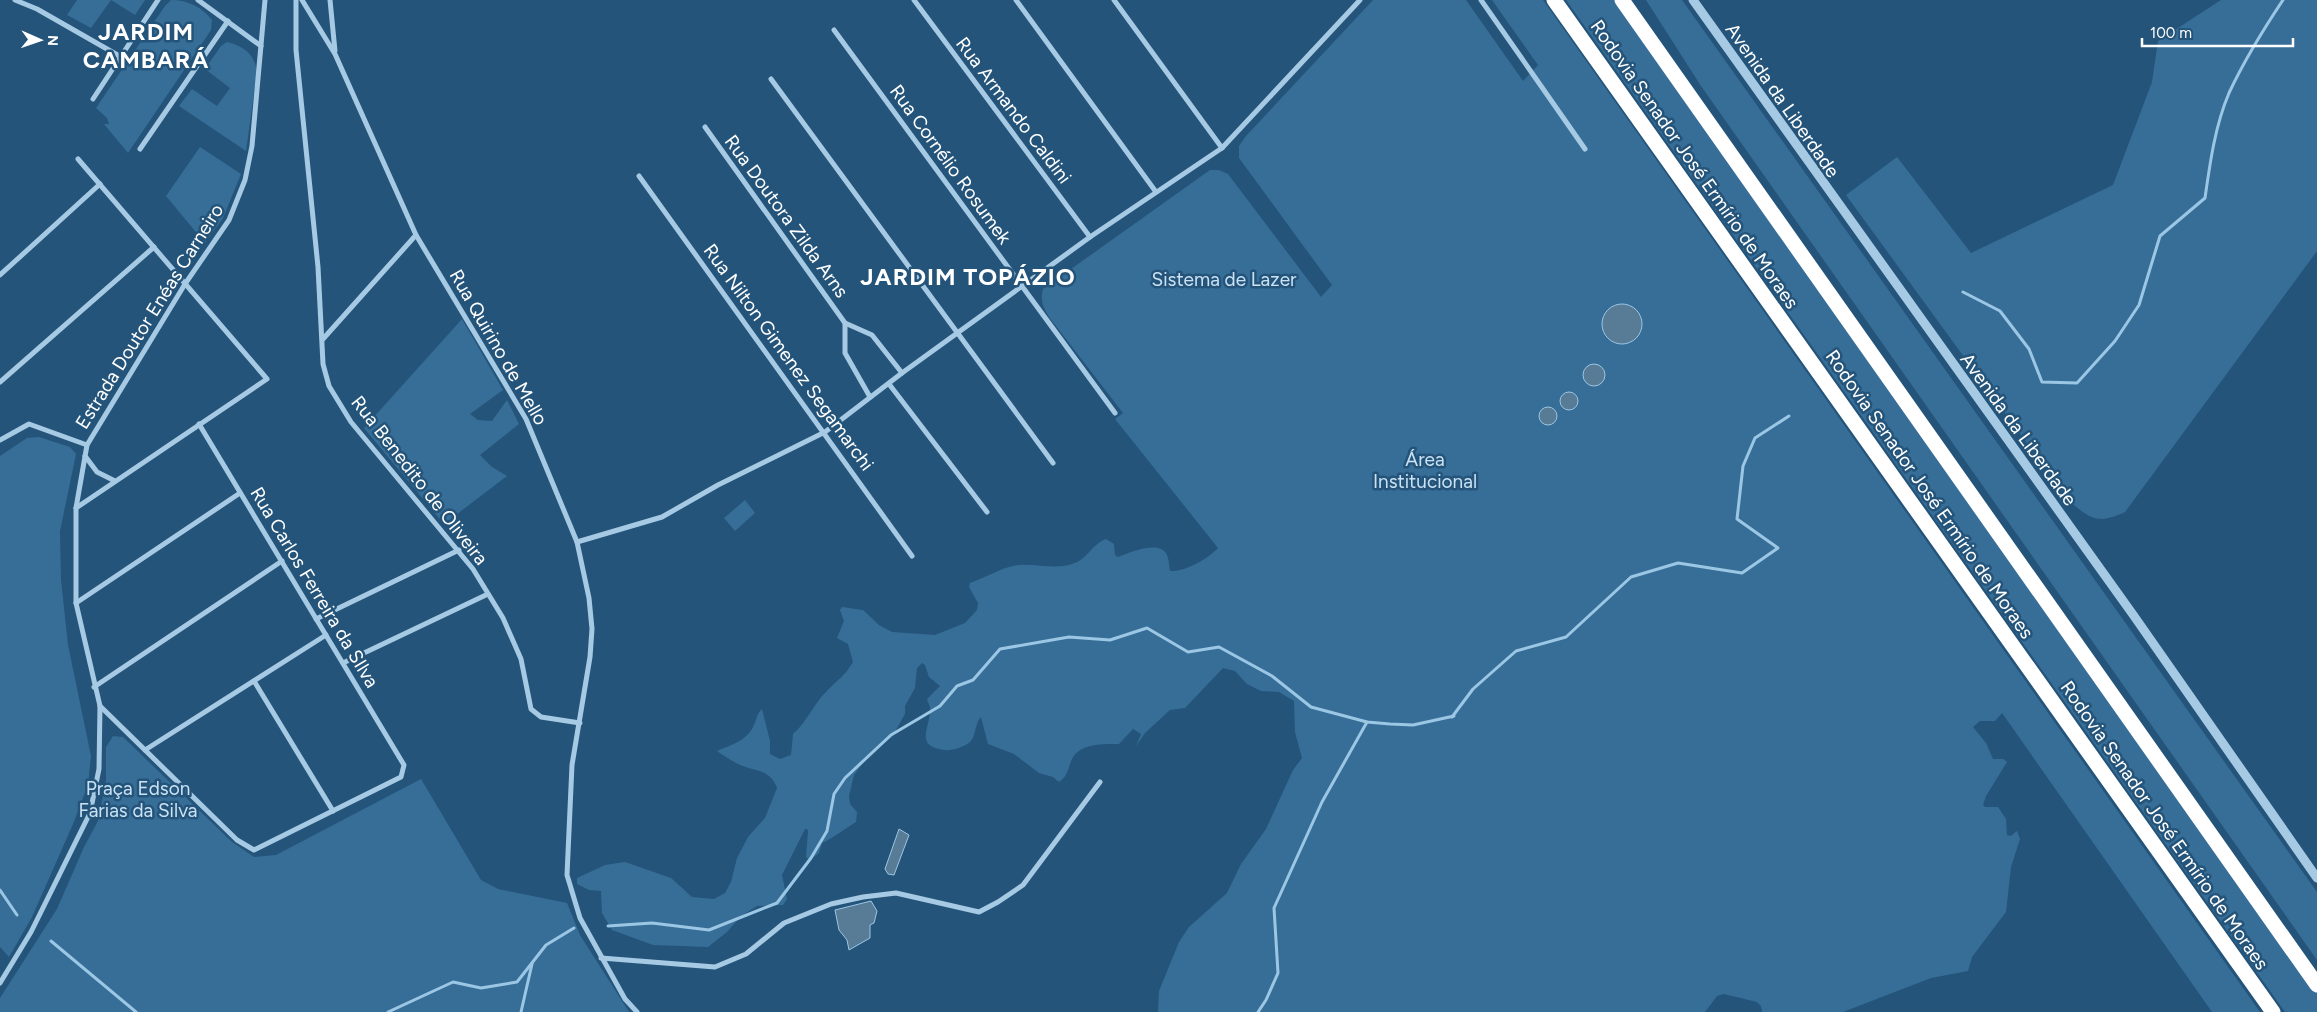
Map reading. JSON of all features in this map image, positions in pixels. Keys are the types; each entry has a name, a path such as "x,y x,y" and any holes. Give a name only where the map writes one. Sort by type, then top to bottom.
{"highway":[{"name":"Rodovia Senador José Ermírio de Moraes","path":"1554,0 2273,1012"},
{"name":"Rodovia Senador José Ermírio de Moraes","path":"1622,0 2317,985"}],"street":[{"path":"15,0 37,9 121,57"},
{"path":"93,99 158,0"},
{"path":"198,0 261,46"},
{"name":"Estrada Doutor Enéas Carneiro","path":"0,983 31,932 90,812 99,769 100,706 94,687 76,603 76,508 87,445 185,284 229,220 245,180 252,146 265,0"},
{"name":"Rua Benedito de Oliveira","path":"296,0 296,50 323,364 329,386 351,422 473,569 503,618 521,659 531,710 541,717 580,723"},
{"name":"Rua Quirino de Mello","path":"302,0 335,54 416,235 526,419 577,542 589,598 592,630 580,723 572,765 567,875 580,918 625,999 637,1012"},
{"path":"330,0 335,54"},
{"name":"Rua Armando Caldini","path":"914,0 1090,238"},
{"path":"1016,0 1156,192"},
{"path":"1114,0 1222,148"},
{"path":"577,542 662,516 718,485 825,432 902,372 1023,288 1090,238 1222,148 1360,0"},
{"path":"1481,0 1585,149"},
{"name":"Avenida da Liberdade","path":"1693,0 2134,616 2317,878"},
{"path":"140,149 228,21"},
{"name":"Rua Cornélio Rosumek","path":"834,30 1115,413"},
{"path":"771,79 1053,464"},
{"name":"Rua Doutora Zilda Arns","path":"705,127 845,323 872,334 902,372"},
{"path":"76,508 267,379 78,159"},
{"name":"Rua Nilton Gimenez Segamarchi","path":"639,176 825,432 912,556"},
{"path":"0,275 100,184"},
{"path":"322,339 416,235"},
{"path":"0,382 154,247"},
{"path":"0,265 7,269"},
{"name":"Rua Doutora Zilda Arns","path":"845,323 845,353 870,397"},
{"path":"889,384 987,512"},
{"path":"0,440 28,424 87,445"},
{"name":"Rua Carlos Ferreira da SIlva","path":"199,424 404,765 401,777 332,811"},
{"path":"85,456 97,472 115,481"},
{"path":"76,603 240,493"},
{"path":"316,619 459,550"},
{"path":"94,687 282,561"},
{"path":"343,663 488,594"},
{"path":"145,750 326,636"},
{"path":"100,706 237,840 254,850 332,811 254,681"},
{"path":"601,958 715,967 746,954 784,923 831,904 863,897 896,893 979,912 1023,885 1100,782"}],"green space":[{"path":"77,0 111,0 91,28 67,15"},
{"path":"111,0 145,0 135,15"},
{"path":"171,0 189,3 204,11 212,20 211,30 128,153 104,124 109,124 107,118 96,108 165,6"},
{"path":"1373,0 1466,0 1523,81 1538,65 1492,0 1543,0 2260,1012 2212,1012 2002,713 1995,721 1980,721 1973,727 1986,743 1993,759 2003,759 2007,762 1986,796 1983,805 1985,807 1998,807 2006,819 2007,835 2011,836 2017,831 2020,839 2011,867 2006,912 1972,957 1968,971 1931,978 1843,1012 1762,1012 1761,1006 1757,1002 1724,994 1717,996 1705,1012 1158,1012 1159,991 1179,942 1189,927 1227,893 1241,864 1266,829 1293,770 1302,758 1295,732 1294,701 1279,692 1261,691 1247,684 1235,671 1223,668 1185,708 1170,710 1145,733 1136,746 1141,734 1133,729 1119,744 1086,747 1072,759 1066,774 1059,782 1053,777 1039,773 1014,754 988,744 981,717 977,723 974,736 965,746 944,750 929,745 926,740 930,710 927,699 940,686 929,677 925,665 922,663 917,668 915,688 905,706 905,714 892,737 868,756 854,775 849,796 850,804 857,812 856,822 822,843 819,853 810,860 806,857 808,831 805,829 782,875 787,899 783,905 757,906 741,916 727,932 708,947 653,945 612,930 602,913 601,891 589,890 577,884 577,878 605,865 625,862 671,878 692,897 714,899 725,893 731,882 737,858 748,837 765,818 777,788 766,774 744,767 717,751 738,742 746,736 762,709 770,741 770,754 780,759 791,755 793,734 803,724 822,696 844,675 853,662 848,644 837,638 844,621 840,610 842,607 863,610 879,625 892,632 935,635 965,623 977,610 978,603 969,587 970,583 1006,568 1018,565 1065,566 1072,564 1082,559 1097,544 1106,539 1114,544 1115,555 1118,557 1144,548 1163,550 1168,557 1170,571 1176,571 1196,564 1218,548 1115,419 1123,413 1049,317 1043,303 1043,289 1210,170 1219,170 1228,174 1321,297 1332,285 1239,158 1239,146 1246,136"},
{"path":"1566,0 1615,0 2317,992 2317,1012 2285,1012"},
{"path":"1646,0 1682,0 2317,892 2317,960 1701,86"},
{"path":"2221,0 2317,0 2317,251 2125,512 2108,518 2095,518 2089,516 2069,501 1846,195 1897,157 1971,253 2113,185 2152,82 2158,41"},
{"path":"227,42 243,48 251,55 256,65 257,71 246,151 179,106 192,89 217,106 230,88 205,69 221,46"},
{"path":"200,147 241,174 223,218 205,243 166,196"},
{"path":"462,319 503,390 470,414 478,420 492,421 507,400 519,424 480,455 492,467 507,476 444,524 364,428"},
{"path":"39,437 70,447 76,454 60,531 61,580 68,645 91,756 88,785 73,824 32,917 9,957 0,947 0,456 27,438"},
{"path":"745,500 755,513 735,531 724,518"},
{"name":"Praça Edson Farias da Silva","path":"113,736 123,737 232,842 254,857 276,855 421,779 481,880 498,889 567,903 580,935 629,1012 0,1012 0,998 57,909 84,847 98,821 106,780 106,747"}],"shaded area":[{"path":"1622,304 1636,310 1642,324 1636,338 1622,344 1608,338 1602,324 1608,310"},
{"path":"1594,364 1604,371 1605,375 1598,385 1594,386 1584,379 1583,375 1590,365"},
{"path":"1565,392 1573,392 1578,397 1576,408 1565,410 1560,405 1560,397"},
{"path":"1544,407 1552,407 1557,412 1555,423 1544,425 1539,420 1539,412"},
{"path":"899,829 909,835 894,875 888,874 885,869"},
{"path":"871,901 877,911 874,923 870,925 870,938 849,950 847,940 839,930 835,910"}],"waterway":[{"path":"1963,292 2000,311 2029,349 2042,382 2077,383 2115,341 2139,305 2160,236 2205,198 2217,131 2229,93 2254,46 2283,0"},
{"path":"1452,717 1473,689 1516,651 1566,637 1631,577 1678,563 1742,573 1778,548 1737,519 1743,466 1755,438 1789,416"},
{"path":"608,926 652,923 709,930 777,903 811,858 827,831 834,794 845,778 891,735 940,706 957,686 973,680 1000,649 1069,637 1110,640 1147,628 1188,652 1219,647 1272,676 1311,707 1367,722 1390,724 1413,725 1454,716"},
{"path":"1258,1012 1266,1000 1278,973 1274,908 1322,802 1367,722"},
{"path":"0,890 17,915"},
{"path":"388,1012 453,982 481,988 517,982 546,945 574,928"},
{"path":"51,941 136,1012"},
{"path":"521,1012 532,964"}],"district":[{"name":"JARDIM CAMBARÁ","path":"146,46"},
{"name":"JARDIM TOPÁZIO","path":"968,277"}],"park label":[{"name":"Sistema de Lazer","path":"1224,279"},
{"name":"Área Institucional","path":"1425,470"}]}
